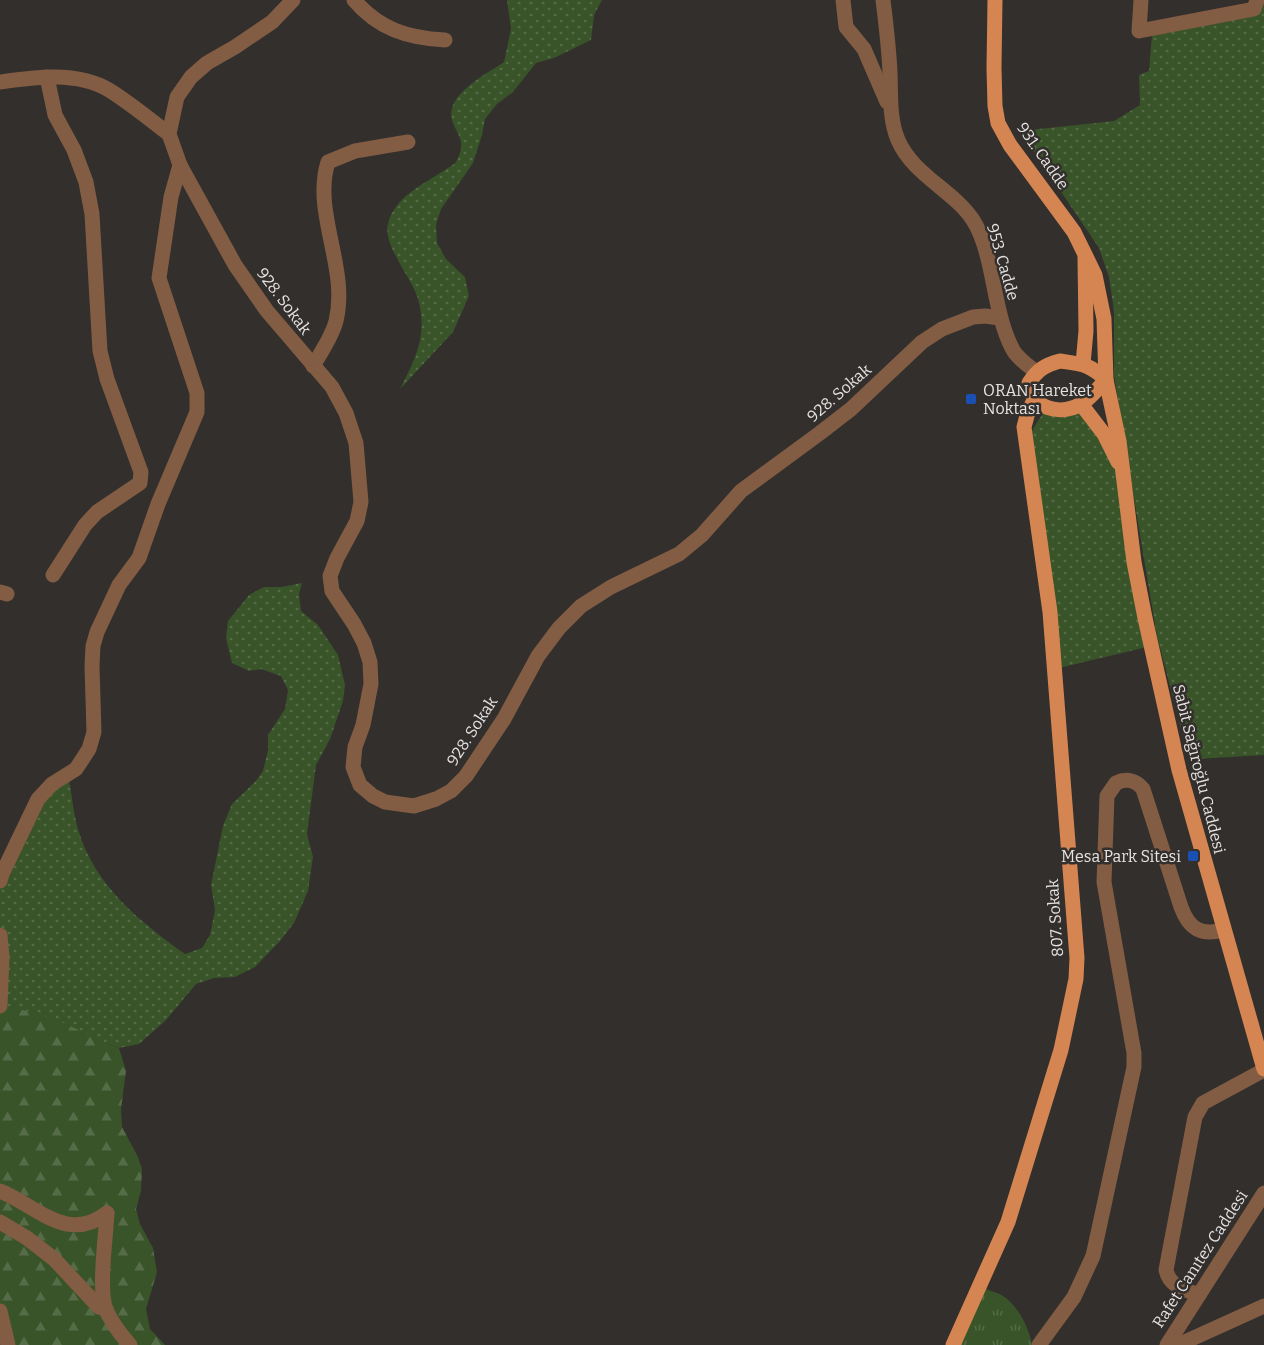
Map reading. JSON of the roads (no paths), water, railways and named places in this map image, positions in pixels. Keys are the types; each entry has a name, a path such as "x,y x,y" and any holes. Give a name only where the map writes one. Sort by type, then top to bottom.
{"main road":[{"name":"931. Cadde","path":"996,0 994,68 998,123 1010,145 1074,232 1095,275 1104,319 1106,380"},
{"name":"931. Cadde","path":"1083,364 1086,331 1085,255"},
{"path":"1060,361 1083,364 1094,368 1106,380 1081,404 1070,408 1046,408 1037,404 1029,392 1029,383 1036,372 1049,364 1060,361"},
{"name":"Sabit Sağıroğlu Caddesi","path":"1106,380 1111,396 1123,472 1134,562 1171,738 1264,1070"},
{"name":"807. Sokak","path":"953,1345 1008,1222 1061,1050 1076,979 1077,958 1050,612 1024,428 1034,400"},
{"name":"Sabit Sağıroğlu Caddesi","path":"1081,404 1104,434 1123,472"}],"street":[{"path":"0,82 47,77 81,81 101,87 169,134 177,97 191,77 207,63 272,22 293,0"},
{"path":"354,0 376,22 394,30 428,39 445,40"},
{"path":"843,0 846,27 864,49 891,113"},
{"name":"953. Cadde","path":"883,0 890,71 891,113 898,141 912,161 965,208 975,223 983,245 1000,318 1014,352 1036,372"},
{"path":"1141,0 1139,31 1254,9 1257,0"},
{"path":"47,77 55,116 78,157 86,182 92,214 100,351 107,379 138,459 141,472 140,483"},
{"name":"928. Sokak","path":"169,134 180,165 235,265 267,311 332,387 346,413 356,443 361,502 357,521 330,576 332,591 354,624 364,643 370,662 371,684 363,725 355,747 353,767 360,785 385,802 414,806 451,791 466,776 504,719 538,656 559,628 581,606 611,587 679,555 702,535 741,491 851,409 922,342 942,329 973,317 1000,318"},
{"path":"313,366 336,321 339,295 338,272 324,190 324,172 328,162 355,151 408,142"},
{"path":"0,881 38,799 52,784 76,770 89,749 94,732 93,646 97,632 119,585 139,558 162,492 197,412 197,393 159,278 171,197 180,165"},
{"path":"140,483 162,492"},
{"path":"53,575 85,525 98,512 140,483"},
{"path":"1039,1345 1074,1297 1093,1256 1134,1067 1134,1053 1104,882 1107,796 1116,783 1131,780 1143,789 1181,908 1189,924 1205,933 1211,934 1223,930"},
{"path":"0,935 2,957 0,1006"},
{"path":"1198,1295 1173,1285 1166,1270 1195,1117 1203,1103 1264,1070"},
{"path":"0,1191 66,1225 85,1224 107,1212 103,1292 106,1309 121,1335 130,1345"},
{"name":"Rafet Canıtez Caddesi","path":"1167,1345 1264,1193"},
{"path":"0,1222 41,1248 67,1271 99,1307 106,1309"},
{"path":"1178,1345 1264,1306"},
{"path":"0,1311 9,1345"}],"place":[{"name":"ORAN Hareket Noktası","path":"971,399"},
{"name":"Mesa Park Sitesi","path":"1193,856"}]}
